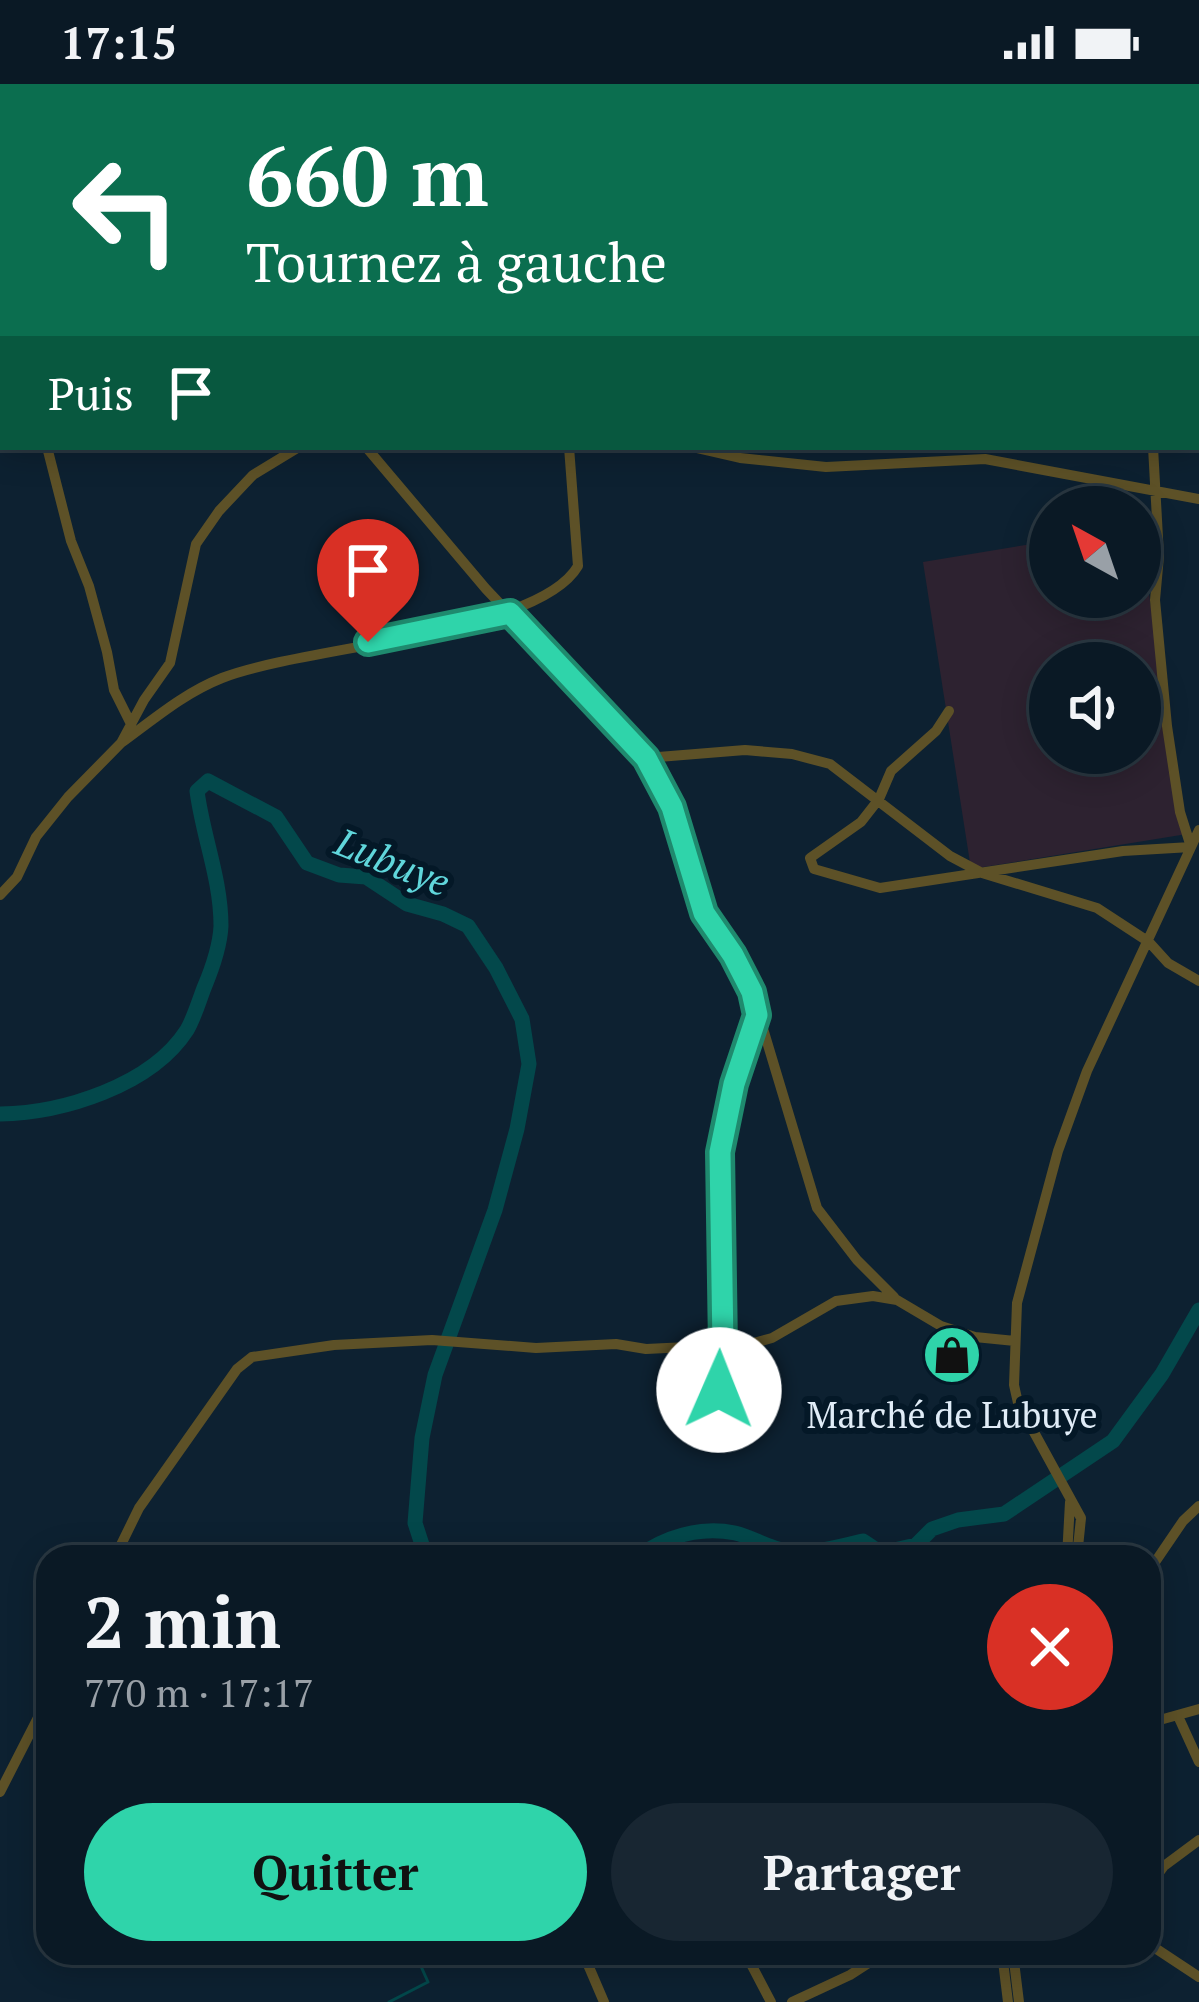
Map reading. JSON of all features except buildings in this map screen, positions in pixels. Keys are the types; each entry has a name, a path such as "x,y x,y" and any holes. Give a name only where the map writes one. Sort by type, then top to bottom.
{"street":[{"path":"48,450 114,690 131,724"},
{"path":"121,743 170,663 196,544 218,511 254,475 294,450"},
{"path":"369,450 510,613 646,758 672,807 704,913 743,971 817,1208 897,1300 940,1326 975,1337 1015,1341"},
{"path":"0,895 17,877 36,837 68,797 121,743 184,696 224,677 299,656 510,613 558,588 578,566 568,450"},
{"path":"705,450 826,467 985,459 1120,486"},
{"path":"1153,450 1155,486"},
{"path":"1161,494 1199,499"},
{"path":"1157,618 1180,812 1195,850"},
{"path":"949,711 936,731 891,771 879,799 861,822 810,858 810,864 820,872 880,888 1123,851 1195,850"},
{"path":"646,758 745,750 792,754 830,764 950,856 982,873 1077,899 1149,942 1155,952 1199,981"},
{"path":"1078,1545 1081,1518 1018,1403 1014,1385 1022,1275 1087,1071 1195,850 1199,830"},
{"path":"719,1390 723,1347 720,1152 734,1084 757,1015"},
{"path":"121,1545 139,1508 237,1370 252,1357 432,1340 536,1348 569,1344 723,1347 772,1338 836,1301 873,1296 897,1300"},
{"path":"1067,1545 1069,1491"},
{"path":"1161,1553 1199,1506"},
{"path":"1161,1720 1199,1709"},
{"path":"1178,1716 1199,1762"},
{"path":"0,1792 36,1722"},
{"path":"1161,1870 1199,1840"},
{"path":"1161,1952 1199,1977"},
{"path":"588,1965 604,2002"},
{"path":"752,1965 772,2002"},
{"path":"792,2002 866,1965"},
{"path":"1003,1965 1008,2002"},
{"path":"1014,1965 1019,2002"}],"shaded area":[{"path":"1029,544 1029,618 1153,618 1157,642 1029,642 1029,774 1161,774 1161,670 1187,834 971,869 923,562"},
{"name":"Marché de Lubuye","path":"937,1333 976,1343 967,1378 928,1367"}],"waterway":[{"name":"Lubuye","path":"0,1114 50,1108 103,1093 151,1067 187,1030 213,966 221,926 197,791 208,781 276,817 307,863 339,875 366,877 407,904 468,926 522,1019 529,1064 495,1210 435,1375 422,1438 415,1523 422,1545"},
{"name":"Lubuye","path":"916,1545 932,1529 1004,1514 1113,1441 1162,1374 1199,1310"},
{"name":"Lubuye","path":"657,1545 708,1531 735,1533 766,1545"},
{"name":"Lubuye","path":"844,1545 863,1541 869,1545"},
{"path":"389,2002 428,1982 420,1965"}],"place":[{"name":"Marché de Lubuye","path":"952,1355"}],"route":[{"path":"368,642 510,613 646,758 672,807 704,913 743,971 757,1015 734,1084 720,1152 723,1347 719,1390"}]}
